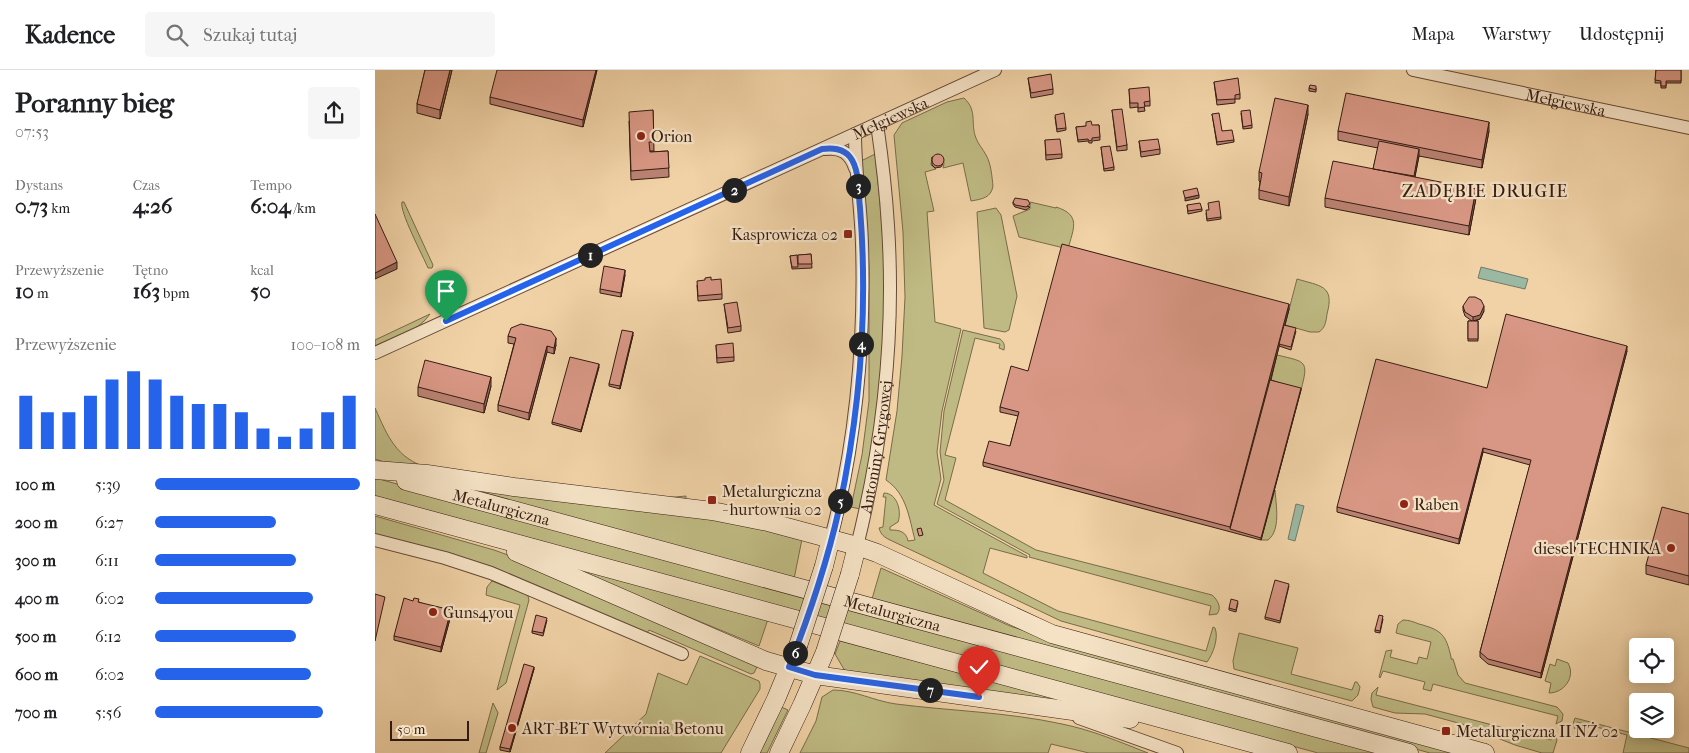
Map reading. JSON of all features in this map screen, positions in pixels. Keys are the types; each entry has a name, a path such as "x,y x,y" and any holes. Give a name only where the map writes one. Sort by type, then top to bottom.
{"main road":[{"path":"375,471 427,474 514,487 727,513 831,538 877,553 1052,634 1485,753"},
{"name":"Metalurgiczna","path":"375,471 1409,753"},
{"name":"Metalurgiczna","path":"375,505 1288,753"},
{"path":"463,529 765,661 815,675 1101,716 1184,725"},
{"name":"Antoniny Grygowej","path":"750,753 776,699 798,646 831,538"},
{"name":"Antoniny Grygowej","path":"779,753 825,652 857,546"}],"street":[{"name":"Mełgiewska","path":"375,353 995,70"},
{"name":"Mełgiewska","path":"1413,70 1689,128"},
{"name":"Antoniny Grygowej","path":"857,546 871,484 880,426 889,330 888,227 877,124"},
{"name":"Antoniny Grygowej","path":"831,538 839,509 849,456 857,402 861,354 862,242 855,134"},
{"path":"822,149 838,149 848,154 853,161 857,174"},
{"path":"375,540 445,558 491,573 682,654"},
{"path":"1033,705 1084,720 1177,753"}],"shaded area":[{"path":"964,98 971,108 974,133 989,162 993,186 988,195 982,199 971,201 963,163 943,168 943,157 932,157 931,165 936,169 925,172 934,211 927,212 935,322 961,329 942,411 937,452 941,479 934,505 1027,556 1027,558 990,548 983,573 1058,611 1206,651 1213,627 1216,632 1216,641 1207,662 1061,621 890,540 883,536 879,528 883,527 886,497 883,497 884,493 895,499 899,508 898,522 890,527 890,530 902,532 906,535 908,541 915,540 903,499 899,492 886,480 897,411 905,297 903,232 894,135 902,123 947,102"},
{"path":"875,154 884,253 882,362 869,461 860,509 851,507 862,455 869,401 869,268 861,161"},
{"path":"402,202 404,202 433,265 432,268 428,268 412,234 404,214"},
{"path":"1030,202 1056,207 1070,214 1074,224 1068,249 1019,237 1013,216 1030,209"},
{"path":"996,208 1001,215 1017,296 1009,330 1005,332 984,328 977,212"},
{"path":"1481,267 1528,279 1525,289 1478,278"},
{"path":"1297,279 1324,288 1327,292 1329,304 1326,320 1324,327 1319,332 1310,332 1285,325"},
{"path":"430,314 412,330 375,346 375,340"},
{"path":"963,330 1000,339 1003,342 1004,350 999,348 1000,344 975,338 945,455 956,458 945,500 1036,550 1212,595 1219,604 1217,614 1209,615 1211,606 1029,557 1030,555 937,504 944,480 940,452 944,411"},
{"path":"1277,355 1294,359 1303,364 1305,373 1301,390 1270,382"},
{"path":"375,408 394,445 408,458 428,468 664,498 686,496 686,498 664,500 391,464 375,459"},
{"path":"375,478 1391,753 1318,753 375,496"},
{"path":"455,487 735,522 802,539 794,579"},
{"path":"1275,490 1277,517 1275,530 1268,540 1261,540"},
{"path":"1296,504 1304,506 1295,541 1288,539"},
{"path":"375,516 494,550 536,565 758,665 754,673 751,674 649,630 647,633 493,567 375,535"},
{"path":"546,558 768,619 759,646"},
{"path":"881,568 1010,626 1074,647 1461,753 1430,753 872,599"},
{"path":"492,581 525,594 529,600 506,683 497,690 520,605 486,595 487,587"},
{"path":"1403,620 1427,626 1442,634 1458,675 1465,683 1557,707 1563,714 1562,721 1556,724 1558,716 1433,684 1431,691 1423,689 1425,682 1383,671 1380,678 1386,651 1392,650 1390,657 1417,664 1419,657 1427,659 1431,642 1396,633 1398,624"},
{"path":"1239,633 1298,648 1291,674 1352,690 1355,682 1357,682 1360,687 1358,695 1352,701 1234,669 1233,661"},
{"path":"840,641 1112,713 845,671 835,654"},
{"path":"700,656 759,681 760,684 760,689 721,753 605,753 646,714 658,673 687,685"},
{"path":"1557,659 1568,663 1571,674 1564,687 1549,693 1551,683 1545,681 1550,664 1555,666"},
{"path":"1378,687 1376,695 1551,740 1554,733 1557,740 1553,753 1542,753 1515,745 1462,724 1425,714 1395,713 1373,707 1372,693"},
{"path":"833,690 841,690 896,704 1000,714 1062,724 1095,733 1148,753 1089,753 1051,744 1048,753 800,753 816,721 822,697"},
{"path":"493,703 498,713 486,753 479,753"},
{"path":"779,706 788,710 767,753 757,753"},
{"path":"1575,718 1629,732 1629,738 1651,738 1689,748 1689,753 1623,753 1627,735 1577,722 1575,729 1573,724"}],"building":[{"path":"425,70 450,70 440,110 417,104"},
{"path":"497,70 596,70 583,120 490,97"},
{"path":"1656,70 1681,70 1681,81 1666,81 1666,86 1661,86 1661,81 1655,80"},
{"path":"1051,74 1053,89 1031,93 1028,78"},
{"path":"1238,78 1240,94 1235,95 1235,99 1217,100 1214,82"},
{"path":"1310,85 1316,86 1316,90 1309,88"},
{"path":"1149,87 1150,101 1144,102 1145,107 1138,108 1138,103 1130,103 1129,89"},
{"path":"1346,93 1489,122 1482,160 1338,131"},
{"path":"1275,98 1308,105 1289,197 1259,190 1262,173 1259,172"},
{"path":"1122,109 1127,145 1117,147 1112,110"},
{"name":"Orion","path":"653,110 654,142 649,142 650,152 668,151 669,168 631,171 629,112"},
{"path":"1250,110 1252,125 1243,127 1241,111"},
{"path":"1064,113 1066,128 1057,129 1055,115"},
{"path":"1219,113 1222,131 1232,130 1234,140 1217,142 1212,114"},
{"path":"1091,121 1092,125 1099,125 1100,137 1092,138 1089,141 1088,139 1078,140 1076,127 1086,126 1086,122"},
{"path":"1060,139 1062,154 1046,155 1045,140"},
{"path":"1158,139 1160,149 1141,152 1139,141"},
{"path":"1379,141 1419,149 1414,176 1373,169"},
{"path":"1110,146 1114,167 1104,169 1101,147"},
{"path":"938,154 944,160 938,166 932,160"},
{"path":"1333,161 1476,189 1469,226 1325,198"},
{"path":"1197,188 1199,195 1185,198 1183,191"},
{"path":"1015,198 1028,200 1030,204 1026,207 1015,205 1013,202"},
{"path":"1219,201 1221,217 1207,219 1206,210 1209,210 1208,203"},
{"path":"1200,203 1202,209 1188,211 1187,205"},
{"path":"375,214 397,262 375,273"},
{"path":"1062,244 1289,304 1230,527 983,462 989,441 1010,446 1019,412 1000,407 1011,366 1028,371"},
{"path":"811,254 812,264 798,264 798,255"},
{"path":"797,255 798,267 792,267 790,256"},
{"path":"604,266 625,270 621,293 600,289"},
{"path":"711,277 711,280 721,279 722,294 698,296 697,281"},
{"path":"1469,297 1481,300 1484,306 1480,315 1473,317 1465,312 1463,306"},
{"path":"737,302 741,326 728,328 724,304"},
{"name":"Raben","path":"1506,314 1627,346 1541,673 1488,659 1480,652 1531,460 1483,448 1459,539 1337,507 1376,359 1487,388"},
{"path":"1468,321 1478,321 1478,339 1468,339"},
{"path":"521,324 551,331 556,338 554,348 547,346 529,413 498,405 516,338 508,336 511,328"},
{"path":"1284,325 1296,328 1291,347 1279,344"},
{"path":"622,330 633,332 620,386 609,384"},
{"path":"733,343 734,357 717,358 716,345"},
{"path":"570,357 599,364 581,430 552,422"},
{"path":"425,360 491,377 484,404 418,387"},
{"path":"1270,380 1301,388 1261,538 1230,529"},
{"name":"diesel TECHNIKA","path":"1662,507 1689,514 1689,576 1646,565"},
{"path":"921,528 923,535 919,536 917,529"},
{"path":"1275,580 1289,584 1280,621 1265,617"},
{"path":"375,594 385,597 375,641"},
{"path":"404,598 413,601 414,598 419,599 418,602 451,610 441,647 394,636"},
{"path":"1231,599 1238,601 1236,610 1229,608"},
{"path":"536,615 547,618 543,633 532,631"},
{"path":"1379,615 1383,616 1380,631 1375,630"},
{"name":"ART-BET Wytwórnia Betonu","path":"524,664 534,667 510,749 500,747"}],"place":[{"name":"Orion","path":"641,136"},
{"name":"Kasprowicza 02","path":"848,234"},
{"name":"Metalurgiczna - hurtownia 02","path":"712,500"},
{"name":"Raben","path":"1404,504"},
{"name":"diesel TECHNIKA","path":"1671,548"},
{"name":"Guns4you","path":"433,612"},
{"name":"ART-BET Wytwórnia Betonu","path":"512,728"},
{"name":"Metalurgiczna II NŻ 02","path":"1446,731"}],"district":[{"name":"ZADĘBIE DRUGIE","path":"1485,191"}],"route":[{"path":"446,321 822,149 838,149 848,154 853,161 857,174 862,242 862,334 857,402 839,509 807,620 789,667 815,675 979,697"}]}
